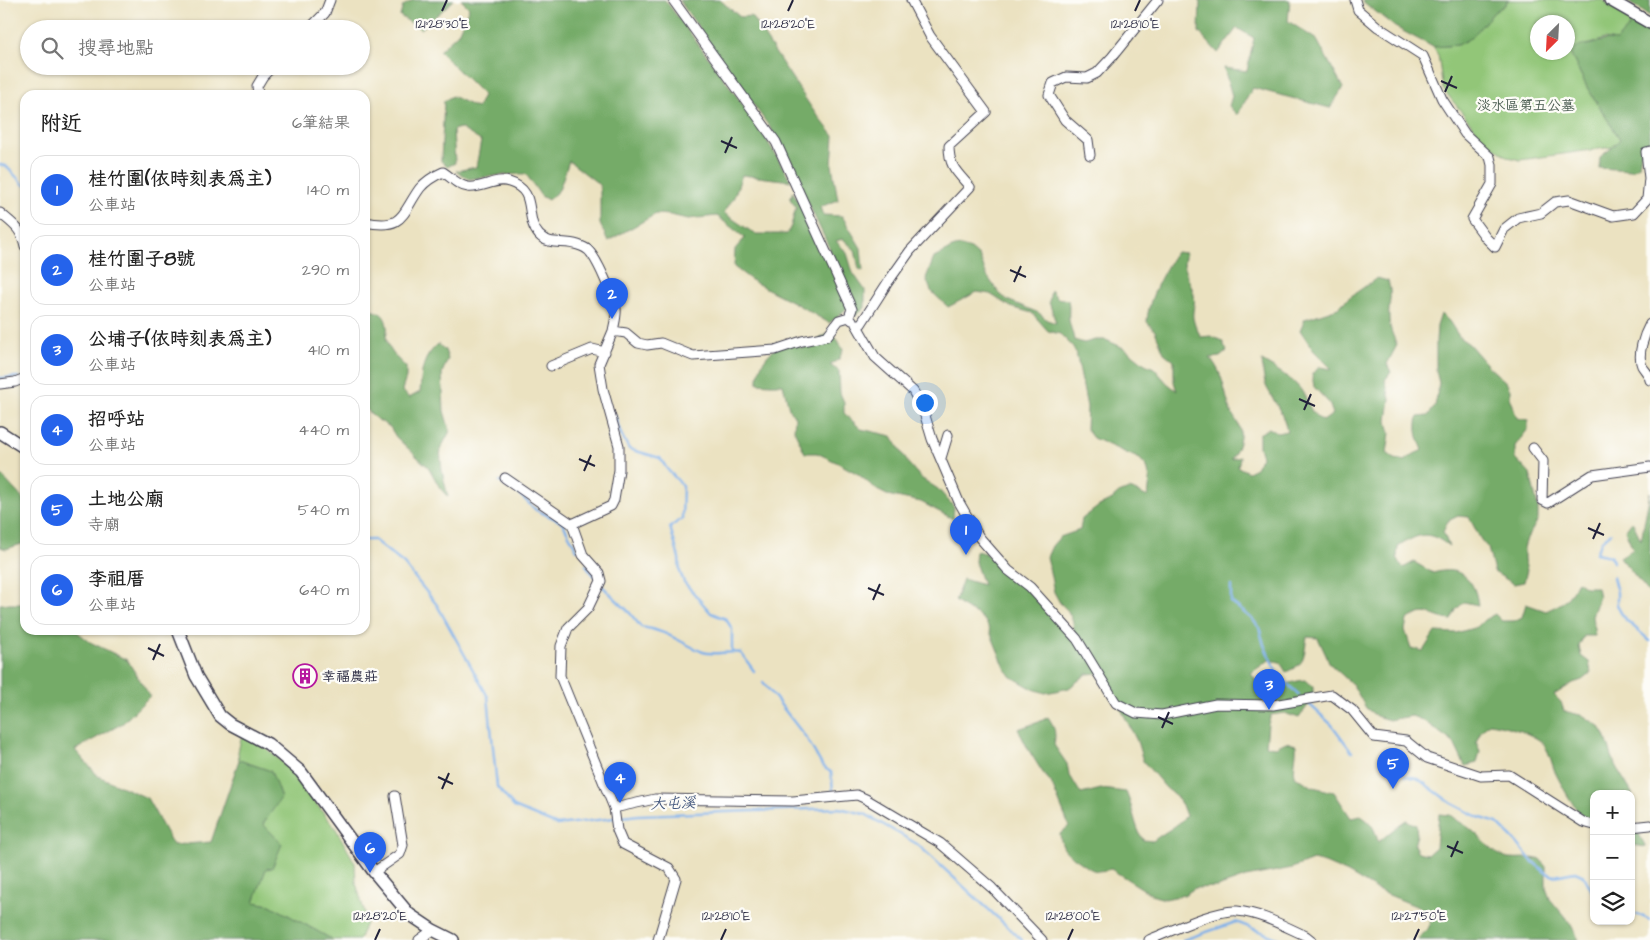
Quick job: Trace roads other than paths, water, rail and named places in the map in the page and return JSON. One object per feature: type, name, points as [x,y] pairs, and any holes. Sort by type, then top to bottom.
[{"type":"street","points":[[318,20],[325,13],[330,0]]},
{"type":"street","points":[[613,331],[626,333],[638,342],[647,345],[661,343],[693,356],[775,350],[802,340],[827,336],[839,320],[848,317],[852,309],[776,142],[673,0]]},
{"type":"street","points":[[856,324],[862,324],[910,251],[970,187],[956,171],[949,158],[949,146],[986,112],[930,36],[911,0]]},
{"type":"street","points":[[1090,155],[1088,140],[1065,120],[1049,95],[1053,83],[1066,77],[1087,78],[1097,73],[1158,0]]},
{"type":"street","points":[[1355,0],[1358,10],[1378,27],[1423,56],[1442,99],[1465,134],[1490,157],[1492,184],[1472,219],[1495,247],[1504,229],[1518,218],[1541,213],[1555,202],[1569,200],[1613,216],[1634,213],[1648,199],[1649,178],[1646,152],[1650,150]]},
{"type":"street","points":[[1610,0],[1650,24]]},
{"type":"street","points":[[257,90],[257,86],[264,75]]},
{"type":"street","points":[[370,222],[388,223],[403,217],[421,187],[430,178],[442,172],[460,185],[469,188],[503,180],[509,181],[522,188],[526,194],[530,204],[534,229],[541,237],[555,243],[565,241],[588,250],[606,281],[616,310],[613,331],[599,364],[603,389],[619,446],[619,470],[614,500],[611,506],[572,524]]},
{"type":"street","points":[[0,213],[17,226],[20,232]]},
{"type":"street","points":[[848,317],[856,324],[875,357],[913,391],[923,409],[932,439],[959,502],[979,537],[1008,570],[1030,587],[1077,639],[1116,703],[1136,713],[1162,715],[1216,704],[1273,705],[1332,695],[1352,710],[1374,737],[1406,742],[1427,758],[1481,776],[1509,775],[1583,822],[1590,824]]},
{"type":"street","points":[[1650,324],[1645,333],[1641,349],[1641,365],[1650,380]]},
{"type":"street","points":[[551,366],[592,349],[605,352]]},
{"type":"street","points":[[0,384],[20,380]]},
{"type":"street","points":[[0,432],[20,445]]},
{"type":"street","points":[[941,458],[948,435]]},
{"type":"street","points":[[1533,448],[1543,461],[1542,500],[1548,503],[1592,475],[1650,466]]},
{"type":"street","points":[[505,478],[572,524],[584,555],[599,573],[600,585],[588,608],[568,628],[561,646],[560,676],[615,810],[617,830],[623,844],[669,868],[676,879],[658,940]]},
{"type":"street","points":[[180,635],[196,676],[220,716],[230,724],[268,744],[301,772],[374,872],[409,914],[433,930],[453,940]]},
{"type":"street","points":[[615,810],[655,799],[793,801],[857,795],[940,843],[992,888],[1042,940]]},
{"type":"street","points":[[374,872],[400,854],[403,846],[395,796]]},
{"type":"street","points":[[1635,827],[1650,825]]},
{"type":"street","points":[[1149,940],[1207,917],[1235,911],[1258,915],[1311,940]]},
{"type":"street","points":[[419,940],[433,930]]},
{"type":"waterway","name":"大屯溪","points":[[0,165],[6,166],[20,181]]},
{"type":"waterway","points":[[0,378],[18,377]]},
{"type":"waterway","points":[[615,416],[621,434],[629,449],[660,458],[667,469],[683,486],[682,519],[670,527],[679,558],[680,572],[684,582],[711,613],[726,619],[732,629],[732,651]]},
{"type":"waterway","points":[[500,482],[518,493],[536,510],[562,522],[577,550]]},
{"type":"waterway","points":[[1611,533],[1602,540],[1596,553],[1611,556],[1613,562]]},
{"type":"waterway","name":"大屯溪","points":[[370,540],[374,540],[404,564],[437,605],[488,697],[497,787],[514,807],[557,825],[638,815],[839,808],[865,814],[917,844],[1022,940]]},
{"type":"waterway","points":[[586,565],[598,581]]},
{"type":"waterway","points":[[1613,577],[1617,592],[1617,605],[1620,611],[1625,619],[1650,641]]},
{"type":"waterway","points":[[601,585],[629,612],[641,627],[666,634],[703,652],[741,653],[754,671]]},
{"type":"waterway","points":[[1231,586],[1231,602],[1259,627],[1264,645],[1278,675],[1299,695]]},
{"type":"waterway","points":[[763,682],[807,739],[823,767],[831,772],[833,790]]},
{"type":"waterway","points":[[1310,705],[1332,725],[1352,752]]},
{"type":"waterway","points":[[1405,776],[1417,778],[1451,803],[1478,817],[1497,823],[1531,860],[1545,872],[1554,876],[1575,872],[1584,876],[1590,887]]},
{"type":"waterway","points":[[1637,914],[1650,920]]},
{"type":"waterway","name":"大屯溪","points":[[1183,940],[1236,922],[1282,940]]},
{"type":"place","name":"桂竹圍子8號","points":[[612,319]]},
{"type":"place","name":"桂竹圍(依時刻表為主)","points":[[966,555]]},
{"type":"place","name":"幸福農莊","points":[[305,676]]},
{"type":"place","name":"公埔子(依時刻表為主)","points":[[1269,710]]},
{"type":"place","name":"土地公廟","points":[[1393,789]]},
{"type":"place","name":"招呼站","points":[[620,803]]},
{"type":"place","name":"李祖厝","points":[[370,873]]},
{"type":"park label","name":"淡水區第五公墓","points":[[1526,105]]}]
